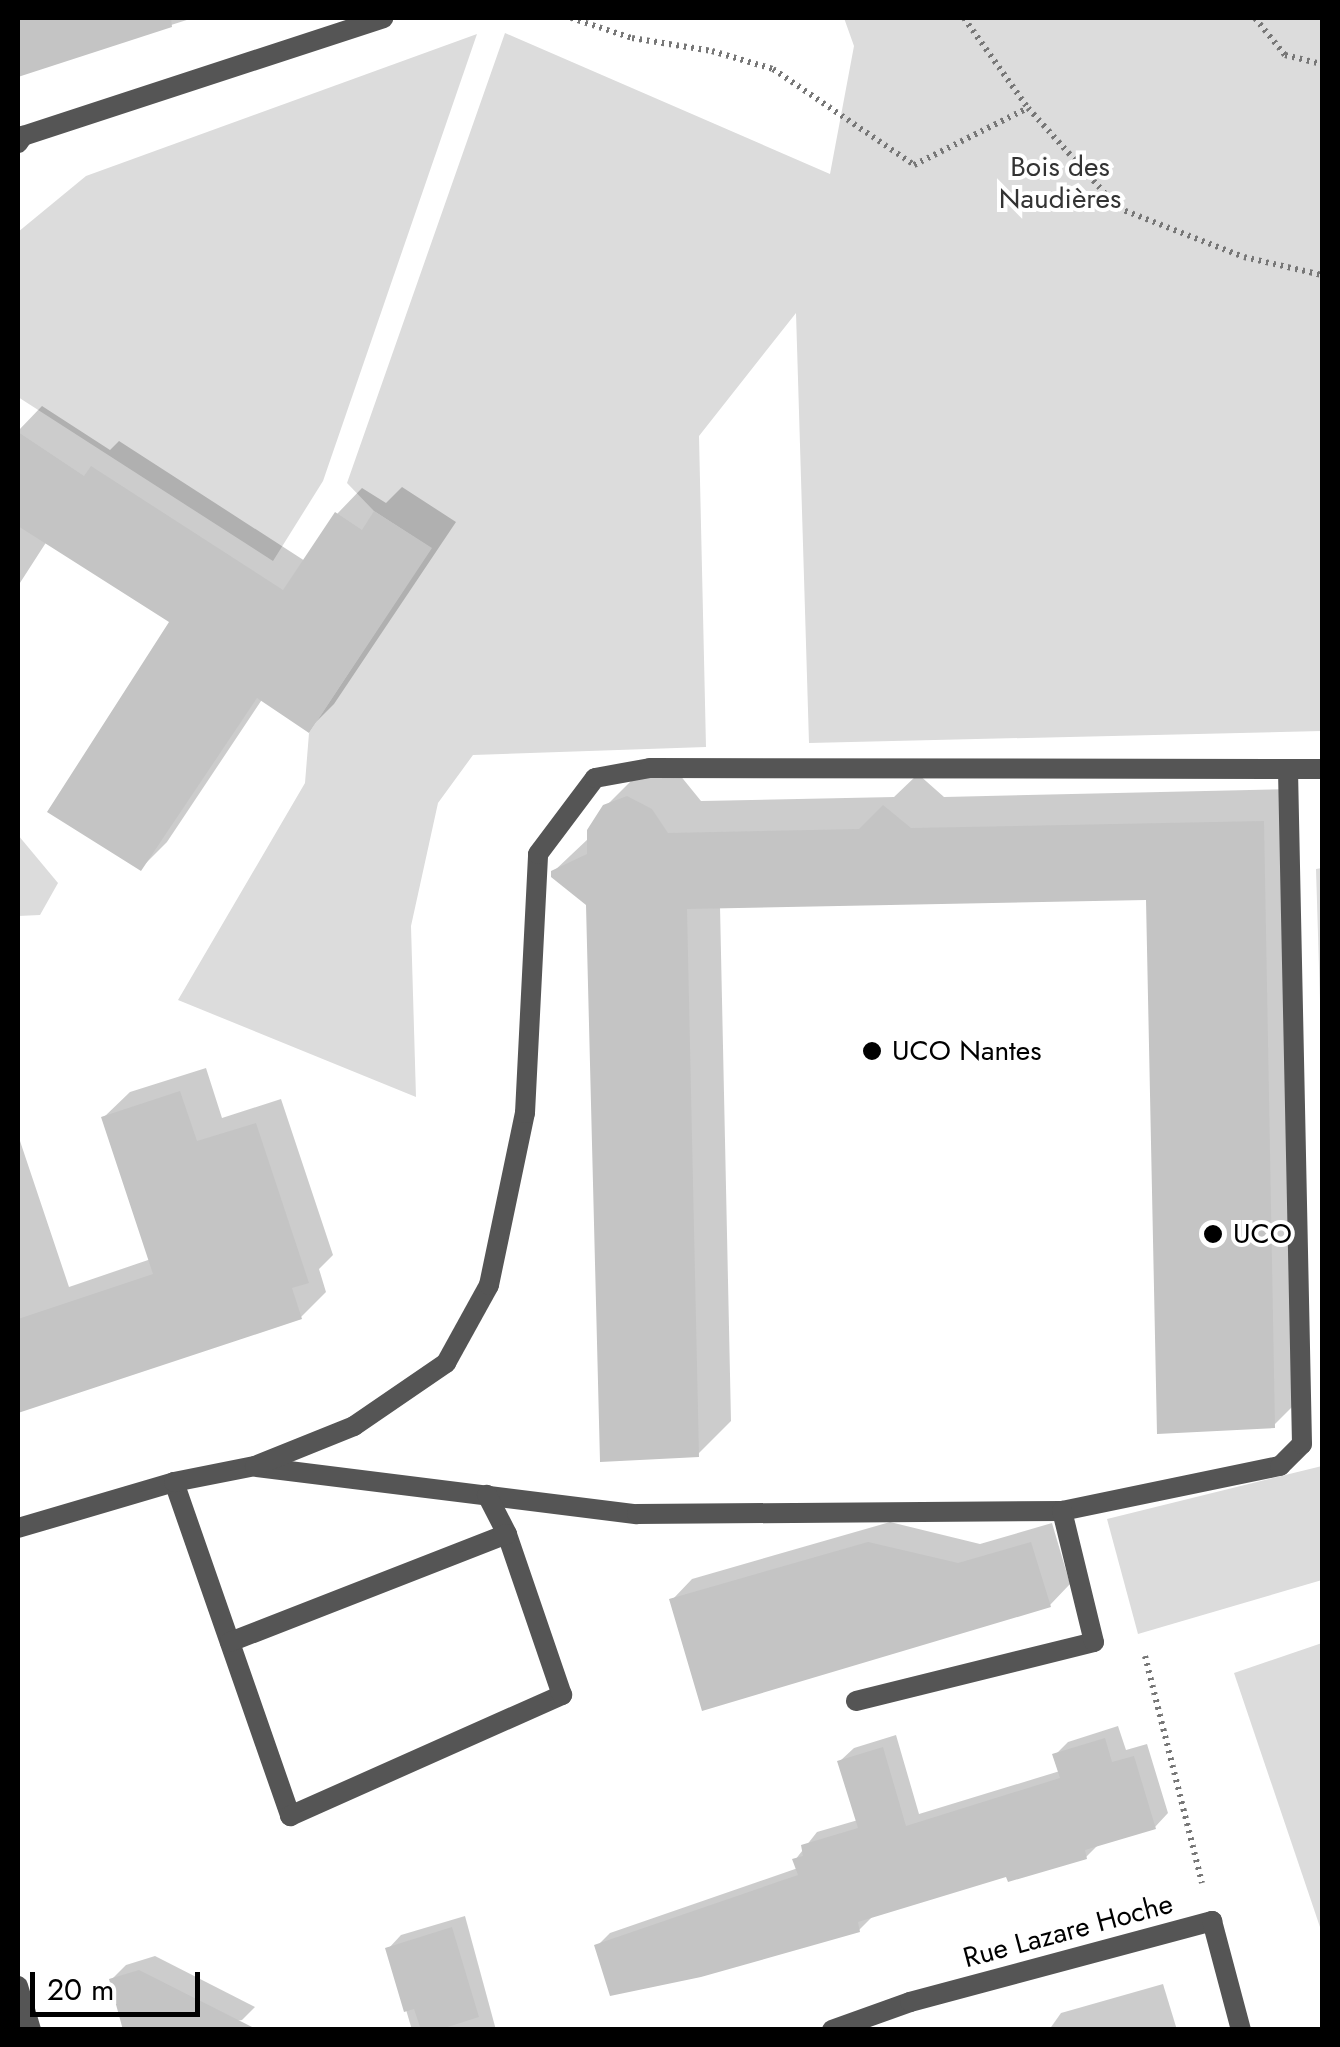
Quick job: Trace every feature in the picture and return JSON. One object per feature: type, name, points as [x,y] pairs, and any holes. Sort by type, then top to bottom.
[{"type":"street","points":[[18,143],[23,136],[383,18]]},
{"type":"street","points":[[18,1528],[174,1482],[255,1466],[354,1426],[446,1363],[489,1285],[525,1113],[538,854],[595,778],[650,768],[1322,769]]},
{"type":"street","points":[[255,1466],[637,1514],[1062,1511],[1280,1466],[1302,1444],[1288,769]]},
{"type":"street","points":[[174,1482],[290,1816],[562,1695],[507,1534],[487,1495]]},
{"type":"street","points":[[856,1701],[1094,1642],[1062,1511]]},
{"type":"street","points":[[230,1642],[507,1534]]},
{"type":"street","name":"Rue Lazare Hoche","points":[[832,2030],[910,2002],[1212,1921],[1241,2030]]},
{"type":"street","points":[[18,1986],[31,2030]]},
{"type":"path","points":[[571,18],[632,38],[712,52],[773,69],[914,165],[1028,108]]},
{"type":"path","points":[[964,18],[1028,108],[1118,208],[1244,257],[1322,276]]},
{"type":"path","points":[[1255,18],[1285,54],[1322,64]]},
{"type":"path","points":[[1145,1656],[1212,1921]]},
{"type":"green space","name":"Bois des Naudières","points":[[844,18],[1322,18],[1322,731],[809,743],[796,313],[699,436],[706,747],[473,755],[438,803],[411,926],[416,1097],[178,1000],[305,783],[309,733],[431,548],[374,511],[347,483],[505,33],[830,174],[854,46]]},
{"type":"green space","points":[[477,34],[323,481],[273,561],[18,397],[18,232],[86,176]]},
{"type":"green space","points":[[18,835],[58,883],[40,915],[18,916]]},
{"type":"green space","points":[[1322,868],[1322,1066],[1316,869]]},
{"type":"green space","points":[[1322,1466],[1322,1580],[1138,1634],[1107,1519]]},
{"type":"green space","points":[[1322,1643],[1322,1933],[1234,1673]]},
{"type":"building","points":[[18,18],[171,18],[172,27],[18,77]]},
{"type":"building","points":[[18,432],[84,476],[91,466],[283,590],[335,512],[362,530],[374,511],[432,548],[309,733],[257,698],[141,871],[47,812],[169,622],[18,526]]},
{"type":"building","name":"UCO","points":[[627,796],[652,809],[668,833],[859,829],[883,805],[911,828],[1264,821],[1275,1428],[1157,1434],[1146,900],[687,909],[699,1457],[600,1462],[586,905],[551,877],[551,871],[587,854],[587,830],[603,805]]},
{"type":"building","points":[[180,1091],[197,1141],[256,1123],[309,1283],[292,1288],[302,1319],[18,1413],[18,1319],[153,1274],[101,1117]]},
{"type":"building","points":[[868,1542],[958,1563],[1031,1542],[1051,1607],[702,1711],[669,1599]]},
{"type":"building","points":[[1105,1738],[1112,1762],[1134,1756],[1156,1829],[1085,1850],[1087,1859],[1008,1882],[1006,1877],[858,1922],[860,1932],[701,1977],[610,1996],[594,1945],[798,1875],[792,1859],[803,1856],[801,1845],[858,1828],[837,1761],[883,1747],[906,1826],[1060,1778],[1052,1754]]},
{"type":"building","points":[[452,1927],[479,2017],[438,2030],[421,2030],[414,2009],[404,2012],[385,1948]]},
{"type":"building","points":[[139,1970],[258,2030],[123,2030],[109,1979]]},
{"type":"place","name":"UCO Nantes","points":[[872,1051]]},
{"type":"place","name":"UCO","points":[[1213,1234]]}]
